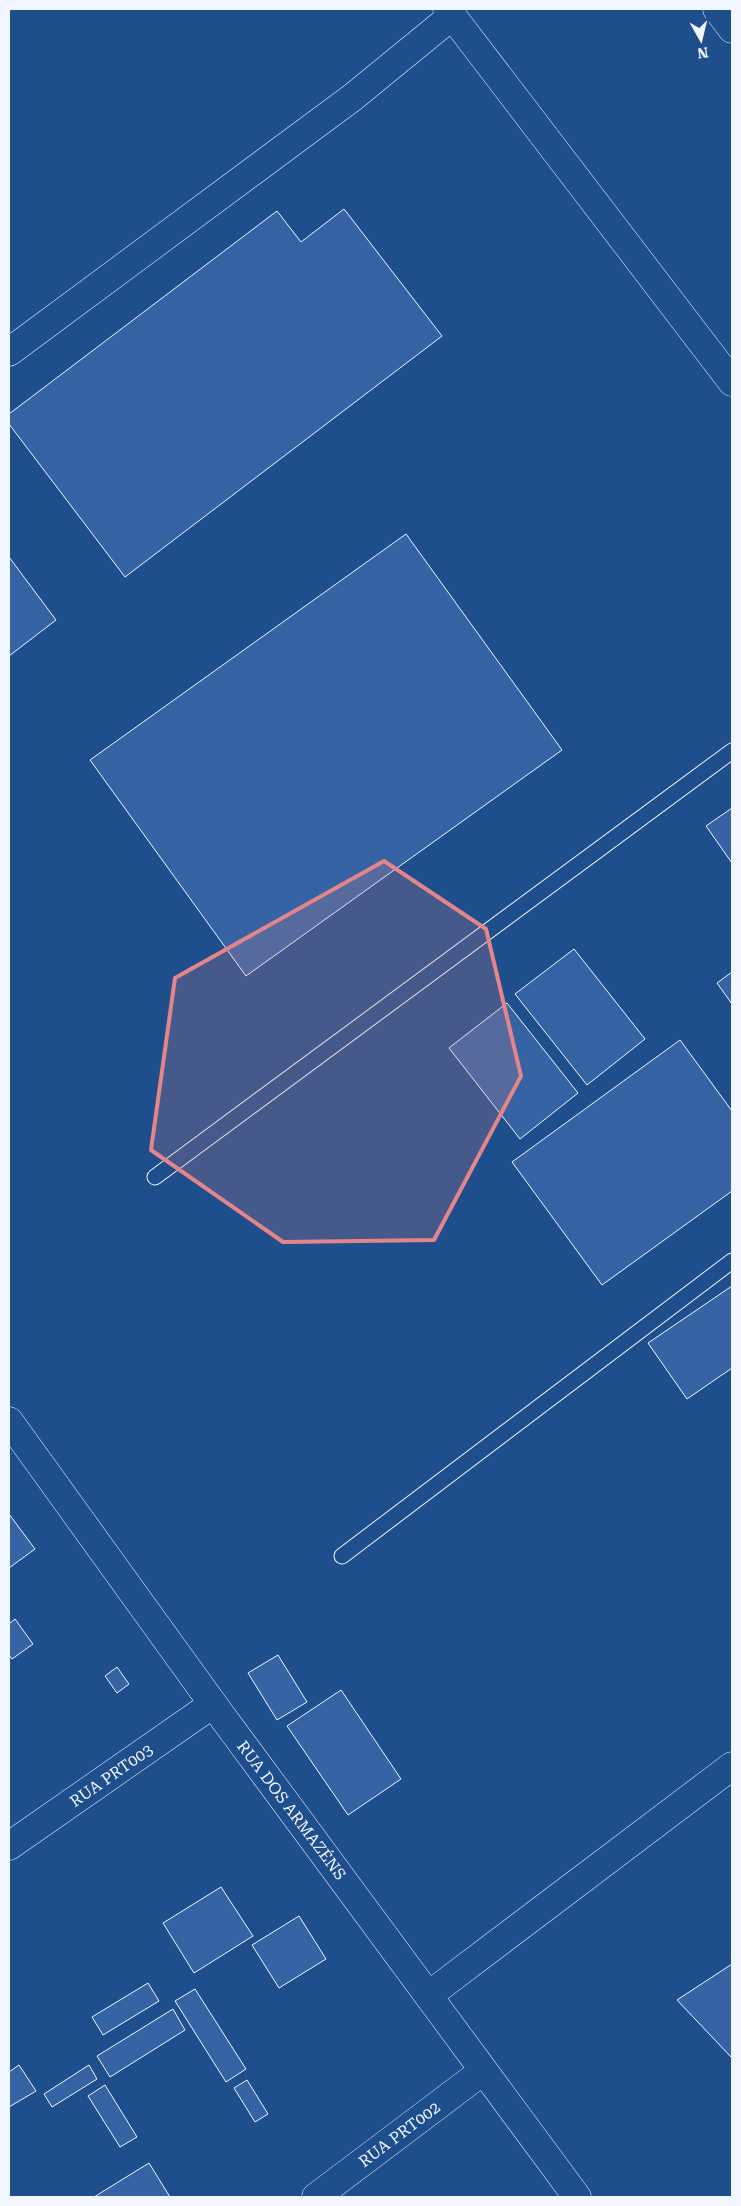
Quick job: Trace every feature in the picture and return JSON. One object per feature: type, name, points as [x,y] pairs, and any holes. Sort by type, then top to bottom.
[{"type":"main road","points":[[718,9],[732,29]]},
{"type":"main road","points":[[9,352],[353,97],[449,12],[732,382]]},
{"type":"main road","name":"RUA DOS ARMAZÉNS","points":[[9,1422],[213,1704],[429,1995],[482,2071],[577,2197]]},
{"type":"main road","name":"RUA PRT003","points":[[9,1846],[213,1704]]},
{"type":"main road","points":[[429,1995],[732,1766]]},
{"type":"main road","name":"RUA PRT002","points":[[316,2197],[482,2071]]},
{"type":"lane","points":[[156,1177],[732,750]]},
{"type":"lane","points":[[342,1556],[732,1261]]},
{"type":"highlighted area","points":[[384,861],[486,929],[521,1076],[434,1240],[283,1242],[151,1150],[175,978]]},
{"type":"building","points":[[344,209],[442,336],[125,577],[9,424],[9,414],[277,211],[301,242]]},
{"type":"building","points":[[406,534],[562,750],[246,976],[90,760]]},
{"type":"building","points":[[9,557],[56,620],[9,656]]},
{"type":"building","points":[[732,808],[732,863],[706,826]]},
{"type":"building","points":[[574,949],[645,1039],[587,1085],[515,994]]},
{"type":"building","points":[[732,972],[732,1004],[717,983]]},
{"type":"building","points":[[507,1003],[578,1093],[520,1139],[449,1048]]},
{"type":"building","points":[[680,1040],[732,1111],[732,1191],[602,1285],[512,1162]]},
{"type":"building","points":[[732,1286],[732,1368],[687,1399],[648,1343]]},
{"type":"building","points":[[9,1514],[35,1549],[9,1568]]},
{"type":"building","points":[[15,1619],[33,1644],[12,1659],[9,1655],[9,1624]]},
{"type":"building","points":[[278,1655],[307,1702],[277,1720],[248,1673]]},
{"type":"building","points":[[117,1667],[129,1684],[117,1693],[105,1676]]},
{"type":"building","points":[[341,1690],[401,1779],[348,1815],[287,1726]]},
{"type":"building","points":[[221,1887],[253,1936],[194,1973],[163,1923]]},
{"type":"building","points":[[299,1916],[326,1959],[279,1988],[252,1945]]},
{"type":"building","points":[[732,1964],[732,2058],[677,2000]]},
{"type":"building","points":[[148,1983],[159,2001],[103,2035],[92,2017]]},
{"type":"building","points":[[195,1989],[246,2069],[226,2082],[175,2001]]},
{"type":"building","points":[[173,2009],[185,2030],[110,2077],[97,2056]]},
{"type":"building","points":[[19,2065],[36,2091],[9,2107],[9,2072]]},
{"type":"building","points":[[89,2065],[97,2079],[52,2107],[44,2094]]},
{"type":"building","points":[[247,2080],[268,2114],[255,2122],[234,2088]]},
{"type":"building","points":[[105,2085],[137,2137],[120,2147],[88,2096]]},
{"type":"building","points":[[149,2163],[170,2197],[94,2197]]}]
